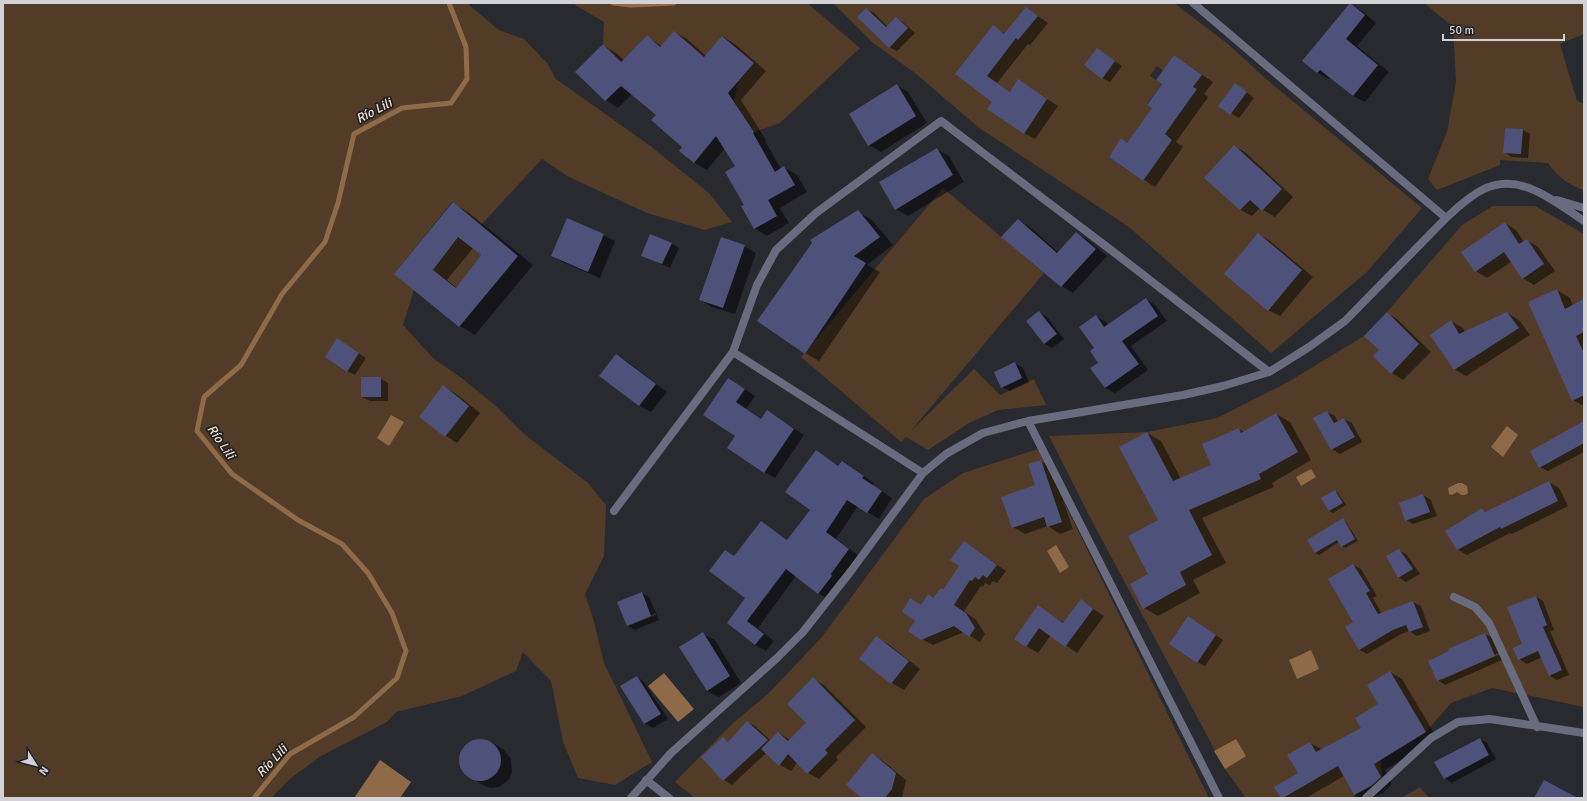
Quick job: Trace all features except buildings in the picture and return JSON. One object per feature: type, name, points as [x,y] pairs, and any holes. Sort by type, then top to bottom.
[{"type":"street","points":[[1192,3],[1446,218]]},
{"type":"street","points":[[614,511],[733,352],[756,285],[776,250],[816,213],[941,121],[1269,372]]},
{"type":"street","points":[[631,798],[671,753],[777,658],[803,632],[851,571],[923,473],[946,454],[983,433],[1028,421],[1184,395],[1223,386],[1269,372],[1309,347],[1345,321],[1446,218],[1482,189],[1495,185],[1512,184],[1530,188],[1548,197],[1584,221]]},
{"type":"street","points":[[1548,197],[1584,208]]},
{"type":"street","points":[[733,352],[923,473]]},
{"type":"street","points":[[1028,421],[1219,798]]},
{"type":"street","points":[[1454,597],[1475,607],[1489,623],[1537,727]]},
{"type":"street","points":[[1366,798],[1431,738],[1458,722],[1490,719],[1584,734]]},
{"type":"street","points":[[646,780],[669,798]]},
{"type":"shaded area","points":[[3,3],[469,3],[469,5],[499,30],[524,39],[547,63],[556,79],[649,145],[709,193],[732,222],[705,230],[647,213],[569,177],[542,159],[481,225],[452,202],[395,273],[414,290],[403,325],[434,359],[463,379],[497,407],[524,434],[588,483],[606,505],[604,556],[585,594],[594,622],[604,663],[652,762],[615,785],[578,778],[563,742],[551,681],[523,652],[516,671],[462,696],[396,712],[387,722],[321,756],[291,778],[271,798],[3,798]]},
{"type":"shaded area","points":[[572,3],[807,3],[860,48],[780,123],[754,132],[734,101],[738,82],[754,63],[723,36],[678,88],[647,35],[621,62],[603,44],[604,22]]},
{"type":"shaded area","points":[[833,3],[1174,3],[1228,44],[1265,78],[1422,208],[1367,272],[1271,353],[1129,227],[978,127],[915,73],[872,42]],"holes":[[[1174,55],[1202,75],[1193,87],[1197,89],[1173,123],[1147,104],[1162,84],[1150,76],[1157,66],[1163,71]],[[1144,120],[1172,140],[1143,181],[1109,157],[1121,139],[1137,150]]]},
{"type":"shaded area","points":[[1424,3],[1584,3],[1584,34],[1560,44],[1577,101],[1584,104],[1584,190],[1563,180],[1548,163],[1500,160],[1500,165],[1437,190],[1428,179],[1447,132],[1456,82],[1453,27]]},
{"type":"shaded area","points":[[943,188],[1044,273],[910,432],[974,369],[1000,395],[1034,379],[1046,405],[998,410],[969,423],[928,450],[906,437],[901,442],[801,357]]},
{"type":"shaded area","points":[[1493,206],[1535,206],[1584,234],[1584,707],[1492,688],[1451,703],[1426,732],[1380,760],[1383,780],[1350,798],[1246,798],[1225,769],[1093,523],[1049,436],[1147,432],[1217,418],[1288,382],[1364,336],[1387,312],[1462,225]]},
{"type":"shaded area","points":[[458,237],[481,255],[456,288],[433,270]]},
{"type":"shaded area","points":[[391,415],[404,422],[389,446],[377,438]]},
{"type":"shaded area","points":[[1507,426],[1518,435],[1503,457],[1491,447]]},
{"type":"shaded area","points":[[1038,449],[1209,798],[695,798],[675,782],[732,724],[769,693],[821,638],[924,499],[963,473]]},
{"type":"shaded area","points":[[1311,469],[1316,477],[1301,486],[1296,477]]},
{"type":"shaded area","points":[[1458,483],[1462,483],[1467,486],[1468,493],[1463,495],[1457,492],[1452,495],[1449,494],[1448,488]]},
{"type":"shaded area","points":[[1056,545],[1069,567],[1060,573],[1047,551]]},
{"type":"shaded area","points":[[1311,650],[1319,669],[1297,679],[1289,660]]},
{"type":"shaded area","points":[[664,673],[694,709],[678,722],[648,686]]},
{"type":"shaded area","points":[[1236,739],[1246,756],[1225,769],[1214,751]]},
{"type":"shaded area","points":[[380,760],[411,782],[400,798],[354,798]]},
{"type":"shaded area","points":[[1420,787],[1429,798],[1401,798]]},
{"type":"waterway","name":"Río Lili","points":[[254,798],[290,754],[354,717],[397,678],[406,651],[392,613],[368,573],[342,544],[298,520],[232,474],[197,431],[204,397],[241,365],[282,294],[325,242],[338,203],[354,134],[402,108],[451,103],[467,79],[466,47],[449,3]]},
{"type":"waterway","name":"Río Lili","points":[[613,3],[631,5],[674,3]]}]
